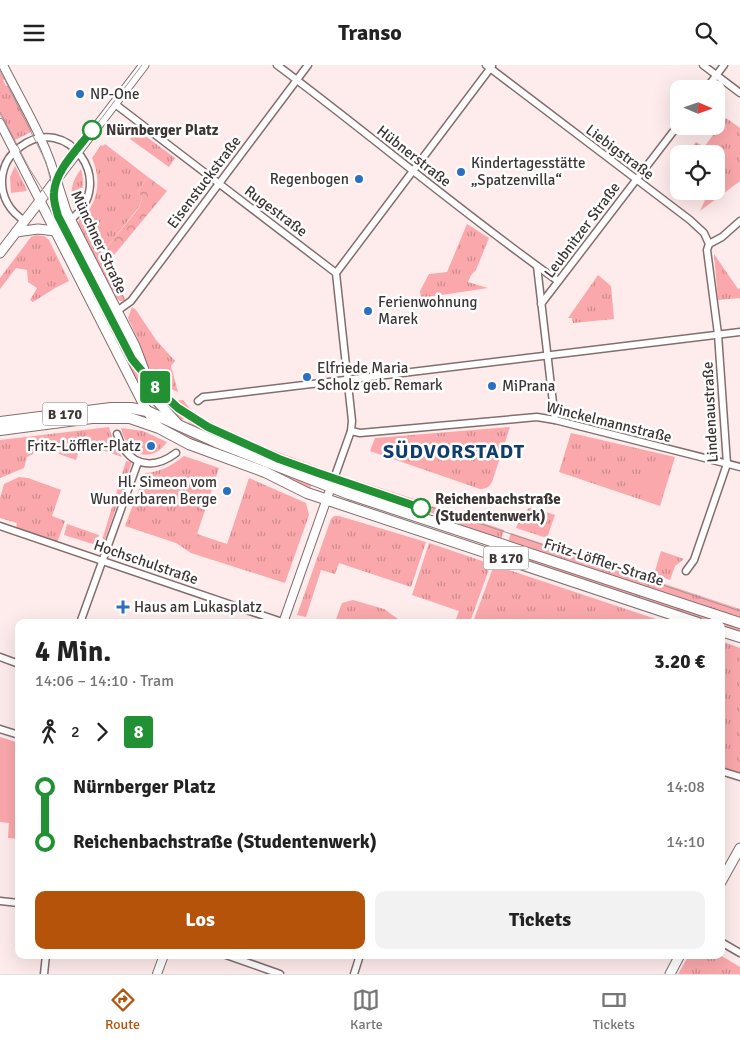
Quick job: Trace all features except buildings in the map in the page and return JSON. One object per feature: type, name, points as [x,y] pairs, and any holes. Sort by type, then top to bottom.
[{"type":"main road","points":[[0,253],[144,65]]},
{"type":"main road","name":"Münchner Straße","points":[[56,180],[70,220],[134,346],[155,399],[179,425]]},
{"type":"main road","points":[[40,201],[147,411],[159,428]]},
{"type":"main road","points":[[16,232],[38,229],[56,231]]},
{"type":"main road","name":"B 170","points":[[0,422],[111,408],[131,408],[147,411],[179,425]]},
{"type":"main road","name":"B 170","points":[[0,429],[116,417],[142,421],[159,428]]},
{"type":"main road","name":"Fritz-Löffler-Straße","points":[[179,425],[216,442],[331,487],[740,623]]},
{"type":"main road","name":"Fritz-Löffler-Straße","points":[[159,428],[189,444],[265,472],[298,489],[326,500],[410,526],[688,619]]},
{"type":"main road","points":[[725,632],[740,637]]},
{"type":"main road","points":[[725,875],[740,848]]},
{"type":"main road","points":[[670,974],[678,959]]},
{"type":"street","name":"Münchner Straße","points":[[3,65],[52,164],[56,180]]},
{"type":"street","name":"Hübnerstraße","points":[[277,65],[412,172],[558,281]]},
{"type":"street","name":"Eisenstuckstraße","points":[[117,311],[131,301],[308,65]]},
{"type":"street","points":[[703,65],[740,93]]},
{"type":"street","points":[[712,80],[724,65]]},
{"type":"street","points":[[284,619],[351,431],[352,421],[336,273],[490,66]]},
{"type":"street","name":"Liebigstraße","points":[[490,66],[690,220],[704,233],[709,244]]},
{"type":"street","name":"Rugestraße","points":[[114,104],[336,273]]},
{"type":"street","points":[[0,123],[40,201]]},
{"type":"street","name":"Leubnitzer Straße","points":[[541,304],[670,135]]},
{"type":"street","points":[[25,221],[9,207],[4,197],[1,187],[4,169],[8,159],[15,151],[27,142],[40,138],[60,140],[70,145],[78,151],[89,170],[90,187],[84,206],[70,220]]},
{"type":"street","points":[[718,334],[707,250],[709,244],[722,237],[740,221]]},
{"type":"street","points":[[537,266],[556,420]]},
{"type":"street","points":[[198,401],[203,397],[740,332]]},
{"type":"street","name":"Lindenaustraße","points":[[686,571],[694,559],[727,463],[718,334]]},
{"type":"street","name":"Winckelmannstraße","points":[[351,431],[360,433],[536,417],[556,420],[740,467]]},
{"type":"street","points":[[117,434],[124,450],[138,462],[152,464],[166,461],[176,453]]},
{"type":"street","points":[[81,619],[138,462]]},
{"type":"street","name":"Hochschulstraße","points":[[0,526],[274,619]]},
{"type":"street","points":[[0,657],[15,663]]},
{"type":"street","points":[[0,729],[15,734]]},
{"type":"street","points":[[725,772],[740,777]]},
{"type":"street","points":[[0,901],[15,903]]},
{"type":"street","points":[[725,944],[740,953]]},
{"type":"street","points":[[44,974],[46,959]]},
{"type":"street","points":[[157,974],[163,959]]},
{"type":"street","points":[[237,959],[280,974]]},
{"type":"street","points":[[354,974],[359,959]]},
{"type":"green space","points":[[0,66],[6,79],[3,80],[6,86],[9,85],[33,131],[13,141],[0,115]]},
{"type":"green space","points":[[726,118],[740,128],[740,181],[725,192],[725,145],[706,145],[713,135],[725,135]]},
{"type":"green space","points":[[136,129],[175,158],[169,167],[130,139]]},
{"type":"green space","points":[[105,144],[148,177],[138,191],[142,198],[139,207],[103,252],[85,215],[90,209],[97,188],[97,173],[92,158],[101,145]]},
{"type":"green space","points":[[15,166],[26,191],[11,193],[10,177]]},
{"type":"green space","points":[[81,169],[82,188],[74,207],[72,187]]},
{"type":"green space","points":[[148,177],[167,191],[109,261],[103,252],[139,208],[142,198],[138,191]]},
{"type":"green space","points":[[705,200],[715,200],[700,211]]},
{"type":"green space","points":[[55,214],[64,232],[71,229],[130,344],[150,395],[143,395],[52,215]]},
{"type":"green space","points":[[81,215],[126,301],[120,301],[116,298],[78,223]]},
{"type":"green space","points":[[467,224],[489,238],[476,270],[468,282],[488,288],[421,298],[420,291],[429,274],[447,272]]},
{"type":"green space","points":[[36,235],[44,236],[49,240],[69,281],[33,302],[30,300],[37,288],[28,282],[27,270],[16,268],[0,289],[0,278],[31,237]]},
{"type":"green space","points":[[714,254],[738,289],[740,288],[740,298],[718,300]]},
{"type":"green space","points":[[598,275],[611,286],[614,319],[573,323],[572,318],[568,318]]},
{"type":"green space","points":[[132,307],[156,340],[175,361],[171,366],[178,392],[166,387],[146,364],[141,346],[128,318]]},
{"type":"green space","points":[[183,400],[191,410],[209,422],[267,448],[318,467],[315,477],[193,426],[185,418],[182,420],[160,402]]},
{"type":"green space","points":[[159,420],[184,434],[312,484],[310,489],[186,438]]},
{"type":"green space","points":[[109,427],[114,444],[122,457],[82,443],[76,460],[59,454],[60,450],[38,442],[33,454],[27,457],[24,468],[0,478],[0,440]]},
{"type":"green space","points":[[510,427],[492,482],[484,489],[370,451],[375,438]]},
{"type":"green space","points":[[121,428],[143,431],[167,442],[160,449],[146,455],[133,450],[124,437]]},
{"type":"green space","points":[[571,433],[675,457],[660,506],[559,472]]},
{"type":"green space","points":[[184,456],[219,468],[197,534],[227,544],[249,478],[306,503],[309,515],[285,583],[191,553],[176,543],[125,526],[145,473],[166,468]]},
{"type":"green space","points":[[126,461],[132,462],[102,548],[100,547]]},
{"type":"green space","points":[[653,462],[670,467],[662,493],[644,488]]},
{"type":"green space","points":[[19,477],[28,478],[61,490],[52,516],[65,521],[57,543],[16,529],[17,523],[0,518],[0,498],[4,484]]},
{"type":"green space","points":[[356,480],[429,504],[426,511],[354,487]]},
{"type":"green space","points":[[432,506],[504,530],[501,540],[433,517],[434,514],[430,512]]},
{"type":"green space","points":[[529,508],[555,515],[547,538],[516,528],[521,516]]},
{"type":"green space","points":[[334,516],[426,542],[411,587],[339,563],[335,574],[321,570],[306,617],[297,615],[331,519]]},
{"type":"green space","points":[[67,524],[99,535],[96,545],[64,535]]},
{"type":"green space","points":[[511,533],[740,609],[740,620],[508,542]]},
{"type":"green space","points":[[429,543],[491,564],[471,619],[456,619],[459,611],[412,595]]},
{"type":"green space","points":[[505,549],[716,619],[702,619],[504,553]]},
{"type":"green space","points":[[661,551],[684,559],[675,566],[670,580],[654,574]]},
{"type":"green space","points":[[494,565],[656,619],[474,619]]},
{"type":"green space","points":[[353,600],[384,609],[398,619],[336,619],[342,603]]},
{"type":"green space","points":[[725,622],[740,627],[740,632],[725,627]]},
{"type":"green space","points":[[725,642],[740,648],[740,773],[725,768]]},
{"type":"green space","points":[[0,737],[15,742],[15,839],[8,838],[9,823],[0,822]]},
{"type":"green space","points":[[725,958],[740,967],[740,974],[678,974],[687,959]]},
{"type":"tram line","points":[[54,191],[65,166],[142,65]]},
{"type":"tram line","points":[[0,70],[46,162],[55,198],[64,220],[130,349],[142,367],[171,398],[194,415],[230,434],[300,463],[740,611]]},
{"type":"tram line","points":[[0,112],[29,168],[53,206]]},
{"type":"tram line","name":"8","points":[[92,130],[59,176],[54,193],[55,207],[127,351],[137,367],[166,398],[188,416],[208,427],[279,459],[421,508]]},
{"type":"place","name":"NP-One","points":[[80,94]]},
{"type":"place","name":"Nürnberger Platz","points":[[92,130]]},
{"type":"place","name":"Kindertagesstätte „Spatzenvilla“","points":[[461,172]]},
{"type":"place","name":"Regenbogen","points":[[359,179]]},
{"type":"place","name":"Ferienwohnung Marek","points":[[368,311]]},
{"type":"place","name":"Elfriede Maria Scholz geb. Remark","points":[[307,377]]},
{"type":"place","name":"MiPrana","points":[[492,386]]},
{"type":"place","name":"Fritz-Löffler-Platz","points":[[151,446]]},
{"type":"place","name":"Hl. Simeon vom Wunderbaren Berge","points":[[227,491]]},
{"type":"place","name":"Reichenbachstraße (Studentenwerk)","points":[[421,508]]},
{"type":"place","name":"Haus am Lukasplatz","points":[[123,607]]},
{"type":"district","name":"SÜDVORSTADT","points":[[454,451]]}]
